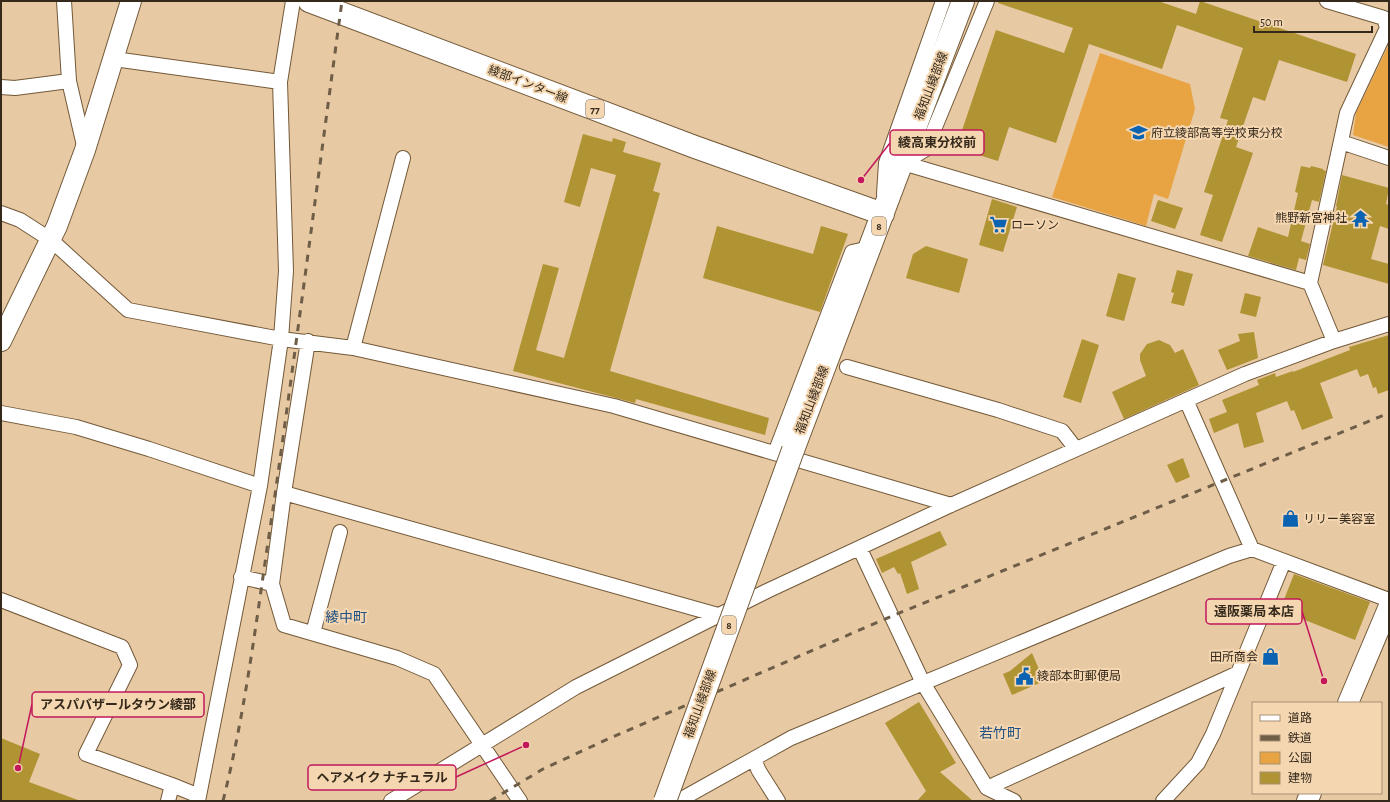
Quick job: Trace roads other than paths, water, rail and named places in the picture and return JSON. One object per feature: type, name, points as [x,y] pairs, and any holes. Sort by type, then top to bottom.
[{"type":"main road","name":"綾部インター線","points":[[309,1],[695,147],[883,214]]},
{"type":"main road","name":"福知山綾部線","points":[[665,801],[784,452],[870,248],[963,1]]},
{"type":"street","points":[[64,1],[69,82],[85,150]]},
{"type":"street","points":[[1,341],[51,240],[85,150],[131,1]]},
{"type":"street","points":[[1,600],[122,647],[130,665],[86,754],[172,786],[199,799],[241,577],[260,486],[281,339],[286,271],[280,82],[293,1]]},
{"type":"street","points":[[883,214],[886,163],[943,1]]},
{"type":"street","points":[[902,163],[926,149],[987,1]]},
{"type":"street","points":[[1327,1],[1384,18],[1387,28],[1347,113],[1310,283],[1334,341]]},
{"type":"street","points":[[114,59],[280,82]]},
{"type":"street","points":[[1,87],[15,88],[69,82]]},
{"type":"street","points":[[1341,142],[1389,158]]},
{"type":"street","points":[[352,348],[403,158]]},
{"type":"street","points":[[902,163],[1310,283]]},
{"type":"street","points":[[1,213],[20,220],[51,240],[128,310],[281,339],[308,341],[352,348],[614,406],[784,452],[951,505]]},
{"type":"street","points":[[391,801],[576,687],[718,616],[951,505],[1245,374],[1334,341],[1389,324]]},
{"type":"street","points":[[308,341],[284,493],[272,584],[284,625],[397,658],[434,674],[520,801]]},
{"type":"street","points":[[847,368],[998,410],[1062,431],[1076,449]]},
{"type":"street","points":[[1186,400],[1252,549]]},
{"type":"street","points":[[1,413],[76,427],[149,449],[260,486]]},
{"type":"street","points":[[284,493],[718,616]]},
{"type":"street","points":[[313,633],[340,532]]},
{"type":"street","points":[[860,549],[923,683],[987,788],[1014,801]]},
{"type":"street","points":[[684,799],[791,738],[1229,556],[1252,549],[1389,600]]},
{"type":"street","points":[[1163,801],[1198,763],[1213,734],[1284,561]]},
{"type":"street","points":[[241,577],[272,584]]},
{"type":"street","points":[[1348,702],[1389,606]]},
{"type":"street","points":[[987,788],[1238,673]]},
{"type":"street","points":[[754,760],[759,771],[778,801]]},
{"type":"street","points":[[168,801],[172,786]]},
{"type":"railway","points":[[223,801],[239,729],[257,619],[291,382],[342,1]]},
{"type":"railway","points":[[490,801],[543,769],[608,739],[892,616],[1389,413]]},
{"type":"place","name":"府立綾部高等学校東分校","points":[[1138,133]]},
{"type":"place","name":"綾高東分校前","points":[[861,180]]},
{"type":"place","name":"熊野新宮神社","points":[[1360,218]]},
{"type":"place","name":"ローソン","points":[[998,225]]},
{"type":"place","name":"リリー美容室","points":[[1290,519]]},
{"type":"place","name":"田所商会","points":[[1271,657]]},
{"type":"place","name":"綾部本町郵便局","points":[[1024,676]]},
{"type":"place","name":"遠阪薬局 本店","points":[[1324,681]]},
{"type":"place","name":"ヘアメイク ナチュラル","points":[[526,745]]},
{"type":"place","name":"アスパバザールタウン綾部","points":[[18,768]]},
{"type":"district","name":"綾中町","points":[[346,617]]},
{"type":"district","name":"若竹町","points":[[1000,733]]}]
